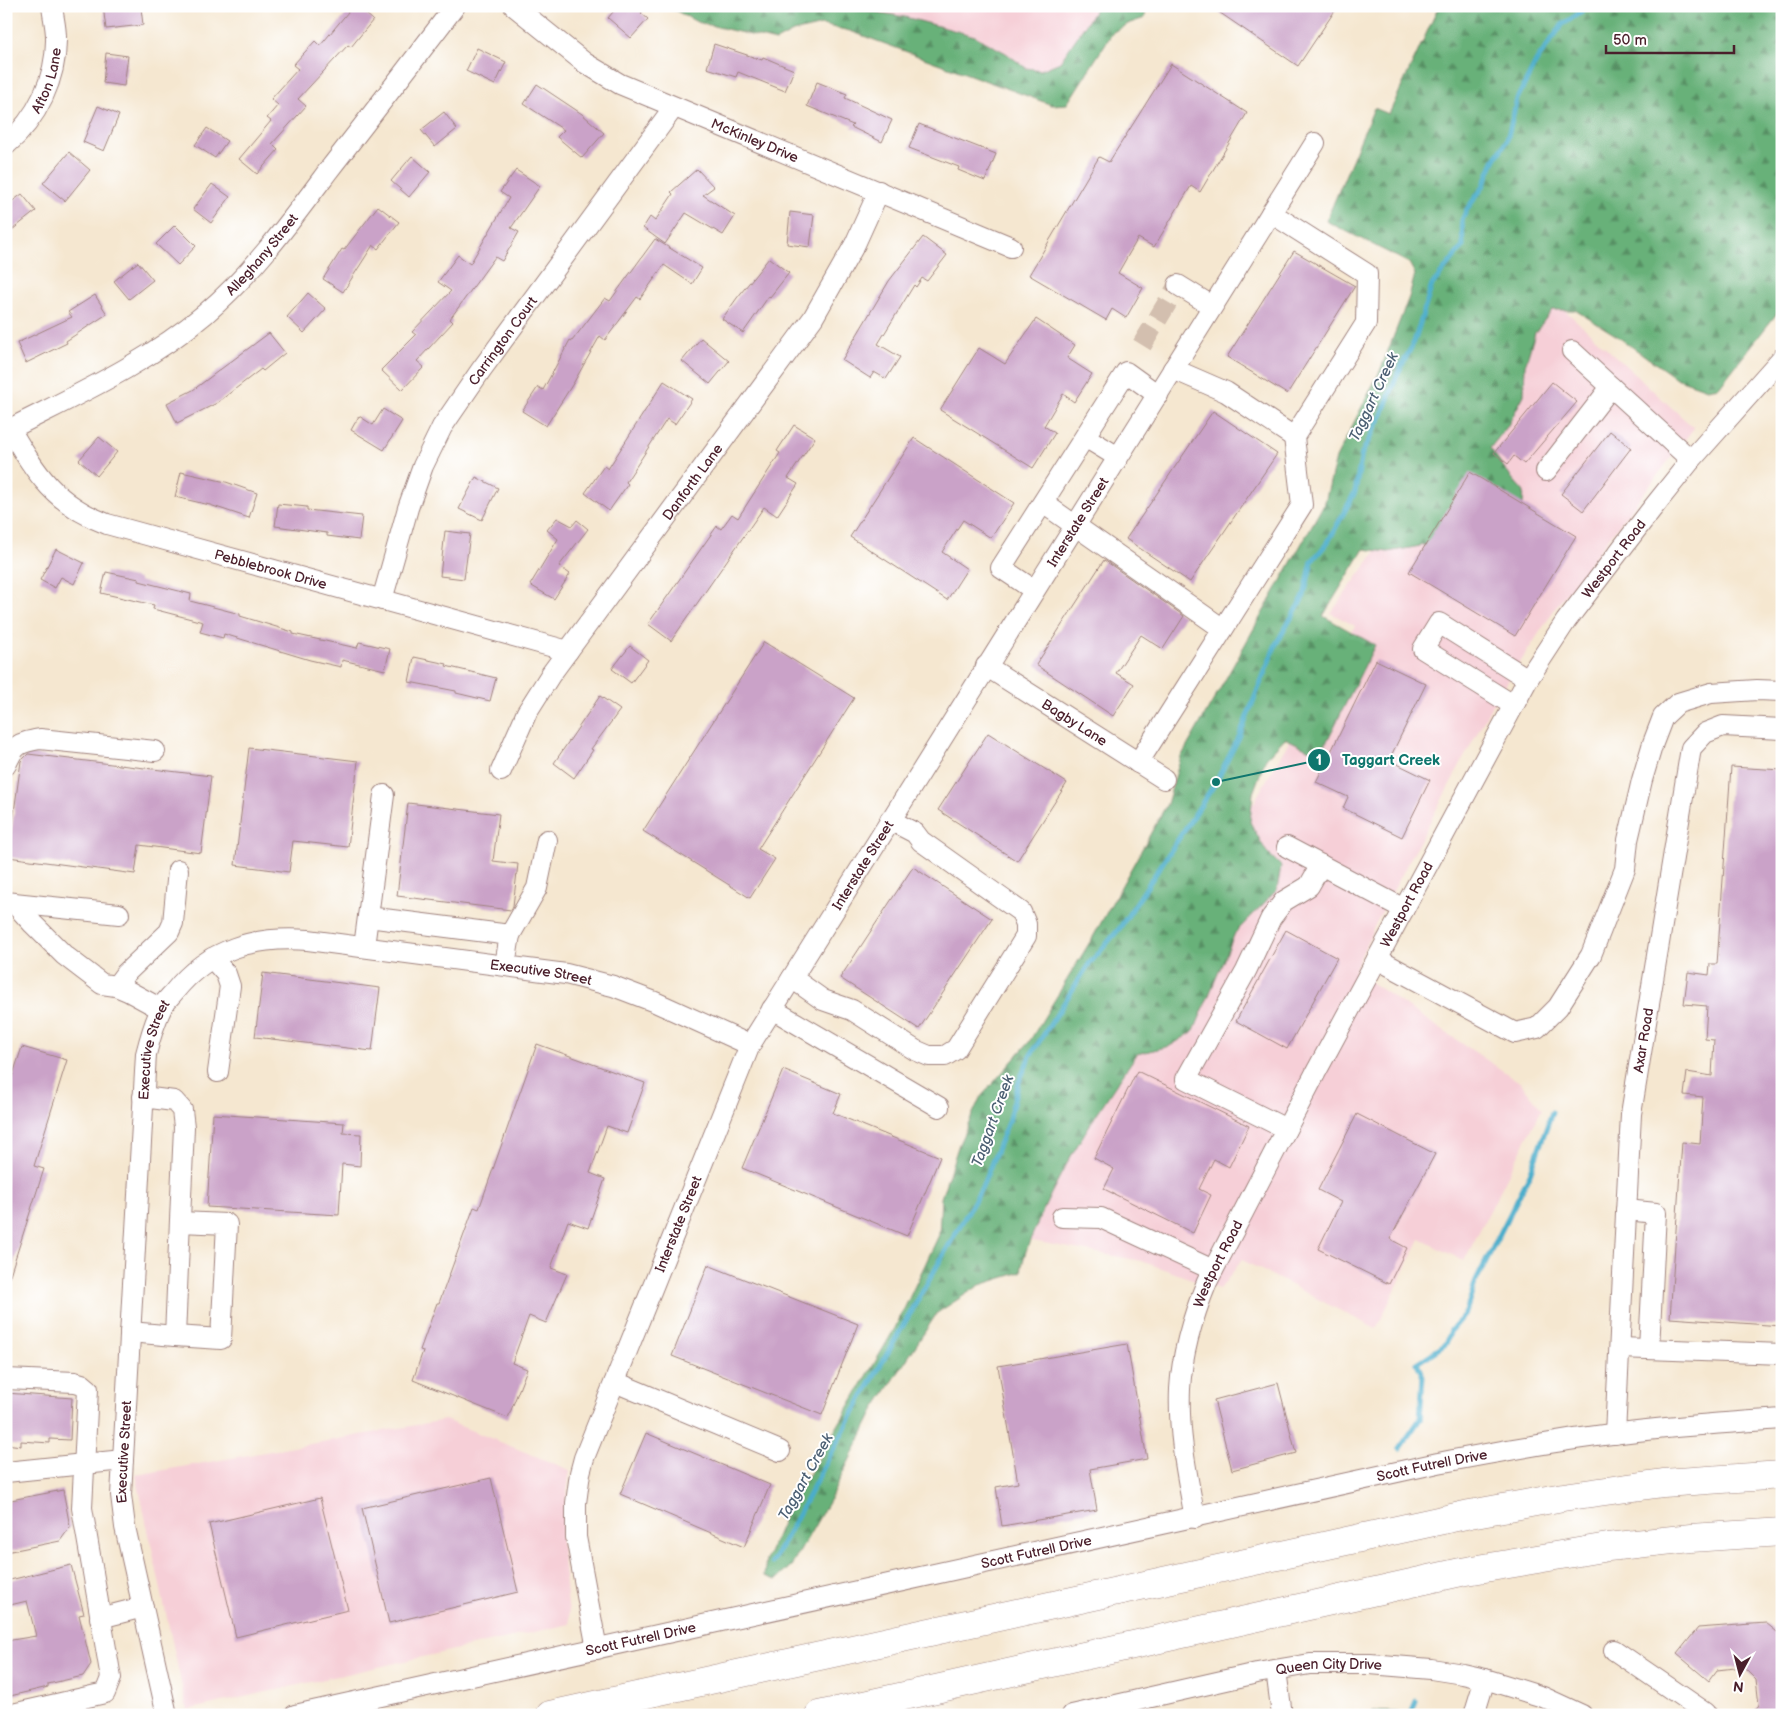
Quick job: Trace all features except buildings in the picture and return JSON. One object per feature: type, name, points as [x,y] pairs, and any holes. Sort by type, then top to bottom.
[{"type":"highway","points":[[550,1715],[1470,1514],[1563,1497],[1663,1483],[1782,1476]]},
{"type":"highway","points":[[819,1715],[1462,1572],[1608,1547],[1691,1538],[1782,1532]]},
{"type":"street","name":"Afton Lane","points":[[6,145],[30,120],[42,99],[51,76],[56,38],[52,6]]},
{"type":"street","name":"Alleghany Street","points":[[8,430],[138,362],[179,334],[241,280],[274,242],[455,6]]},
{"type":"street","name":"McKinley Drive","points":[[514,6],[585,63],[620,84],[1011,247]]},
{"type":"street","name":"Carrington Court","points":[[382,600],[408,508],[423,466],[442,427],[481,370],[674,107]]},
{"type":"street","name":"Interstate Street","points":[[597,1649],[576,1537],[576,1503],[580,1472],[750,1046],[1315,143]]},
{"type":"street","name":"Danforth Lane","points":[[501,771],[527,712],[551,674],[813,318],[855,244],[879,191]]},
{"type":"street","points":[[1138,763],[1302,504],[1294,437],[1366,323],[1367,274],[1271,213]]},
{"type":"street","points":[[1178,284],[1212,306]]},
{"type":"street","points":[[1572,351],[1692,460]]},
{"type":"street","name":"Westport Road","points":[[1195,1518],[1182,1452],[1180,1388],[1184,1357],[1193,1318],[1213,1270],[1377,959],[1528,679],[1595,581],[1692,460],[1782,358]]},
{"type":"street","points":[[1173,369],[1226,392],[1294,437]]},
{"type":"street","points":[[1034,590],[1001,568],[1126,372],[1158,395]]},
{"type":"street","points":[[1546,471],[1611,387]]},
{"type":"street","name":"Pebblebrook Drive","points":[[8,430],[34,469],[53,491],[69,505],[94,519],[568,651]]},
{"type":"street","points":[[1085,437],[1118,458]]},
{"type":"street","points":[[1043,503],[1076,524],[1223,629]]},
{"type":"street","points":[[1513,705],[1423,649],[1439,623],[1528,679]]},
{"type":"street","name":"Bagby Lane","points":[[986,666],[1164,779]]},
{"type":"street","points":[[1377,959],[1515,1033],[1537,1028],[1558,1007],[1591,955],[1625,869],[1628,840],[1642,780],[1653,743],[1664,717],[1678,703],[1711,693],[1757,690],[1782,691]]},
{"type":"street","name":"Axar Road","points":[[1616,1434],[1631,1114],[1691,748],[1705,733],[1723,726],[1782,730]]},
{"type":"street","points":[[6,765],[14,750],[22,742],[40,739],[155,750]]},
{"type":"street","points":[[364,947],[384,795]]},
{"type":"street","points":[[792,978],[823,1000],[852,1010],[922,1053],[929,1056],[945,1056],[956,1050],[1026,936],[1026,924],[1021,912],[922,841],[915,833],[890,820]]},
{"type":"street","points":[[505,965],[510,935],[537,888],[547,840]]},
{"type":"street","points":[[1287,847],[1404,909]]},
{"type":"street","points":[[1286,1130],[1186,1078],[1246,971],[1271,918],[1284,901],[1309,886],[1321,865]]},
{"type":"street","points":[[116,986],[125,974],[169,932],[173,923],[178,870]]},
{"type":"street","points":[[10,902],[64,955],[102,984],[116,986],[161,1009]]},
{"type":"street","points":[[10,902],[119,914]]},
{"type":"street","points":[[368,917],[510,935]]},
{"type":"street","name":"Executive Street","points":[[167,1715],[125,1527],[121,1496],[146,1054],[161,1009],[182,982],[212,958],[236,947],[261,940],[287,938],[566,974],[613,986],[686,1015],[750,1046]]},
{"type":"street","points":[[212,958],[226,974],[230,986],[218,1072]]},
{"type":"street","points":[[772,1009],[939,1107]]},
{"type":"street","points":[[144,1097],[174,1101],[182,1110],[184,1128],[176,1336]]},
{"type":"street","points":[[1626,1210],[1656,1213],[1649,1349]]},
{"type":"street","points":[[1062,1217],[1101,1218],[1213,1270]]},
{"type":"street","points":[[130,1332],[221,1339],[226,1224],[180,1222]]},
{"type":"street","points":[[1620,1348],[1782,1354]]},
{"type":"street","points":[[6,1379],[75,1382],[82,1384],[88,1389],[82,1508],[111,1678],[105,1693],[8,1715]]},
{"type":"street","points":[[615,1382],[780,1451]]},
{"type":"street","name":"Scott Futrell Drive","points":[[295,1715],[1438,1463],[1616,1434],[1696,1425],[1782,1419]]},
{"type":"street","points":[[6,1472],[123,1460]]},
{"type":"street","points":[[100,1618],[143,1608]]},
{"type":"street","points":[[1614,1650],[1706,1714]]},
{"type":"street","name":"Queen City Drive","points":[[1072,1715],[1310,1664],[1370,1664],[1431,1669],[1463,1674],[1543,1697],[1582,1715]]},
{"type":"street","points":[[1276,1670],[1282,1715]]},
{"type":"street","points":[[1474,1715],[1485,1679]]},
{"type":"shaded area","points":[[783,6],[1115,6],[1044,102]]},
{"type":"shaded area","points":[[1557,303],[1694,428],[1558,604],[1490,709],[1376,923],[1354,971],[1521,1083],[1542,1109],[1464,1261],[1420,1239],[1376,1329],[1242,1260],[1220,1289],[1141,1261],[1016,1238],[1230,844],[1355,626],[1331,613]]},
{"type":"shaded area","points":[[445,1420],[570,1470],[561,1538],[570,1624],[187,1710],[136,1475]]},
{"type":"green space","points":[[667,6],[841,6],[905,17],[975,36],[1006,53],[1026,68],[1041,70],[1060,62],[1098,6],[1146,6],[1145,18],[1113,32],[1067,104],[1052,105],[850,31],[822,25],[793,32],[776,41],[697,22]]},
{"type":"green space","points":[[1439,6],[1782,6],[1782,307],[1719,387],[1707,389],[1676,378],[1614,334],[1575,310],[1552,310],[1535,333],[1525,366],[1524,395],[1507,427],[1490,448],[1524,492],[1523,504],[1426,545],[1388,552],[1364,549],[1323,616],[1375,645],[1320,755],[1285,738],[1266,758],[1253,793],[1250,822],[1266,851],[1281,866],[1277,890],[1235,933],[1194,1031],[1170,1046],[1137,1054],[1110,1093],[1073,1152],[1051,1194],[1029,1243],[1021,1272],[980,1285],[937,1313],[876,1407],[830,1499],[792,1565],[776,1580],[764,1576],[766,1560],[785,1516],[895,1328],[939,1235],[941,1198],[959,1144],[980,1098],[1029,1042],[1093,937],[1167,804],[1181,757],[1325,502],[1336,458],[1380,371],[1409,297],[1415,274],[1409,263],[1326,221],[1374,108],[1389,114]]},
{"type":"green space","points":[[1373,1711],[1430,1714],[1432,1715],[1370,1715]]},
{"type":"waterway","name":"Taggart Creek","points":[[772,1563],[846,1426],[982,1187],[1008,1122],[1019,1082],[1030,1056],[1089,964],[1119,929],[1216,782],[1239,737],[1276,644],[1304,596],[1312,561],[1328,542],[1355,492],[1362,453],[1381,417],[1398,373],[1414,342],[1432,285],[1463,246],[1462,220],[1467,209],[1483,187],[1494,161],[1507,140],[1517,99],[1537,60],[1562,25],[1581,12],[1584,6]]},
{"type":"waterway","points":[[1400,1448],[1420,1419],[1423,1377],[1417,1363],[1446,1344],[1451,1330],[1466,1312],[1475,1283],[1530,1174],[1552,1112]]},
{"type":"waterway","points":[[1410,1715],[1416,1701]]},
{"type":"tunnel","points":[[1142,345],[1178,285]]},
{"type":"place","name":"Taggart Creek","points":[[1216,782]]}]
